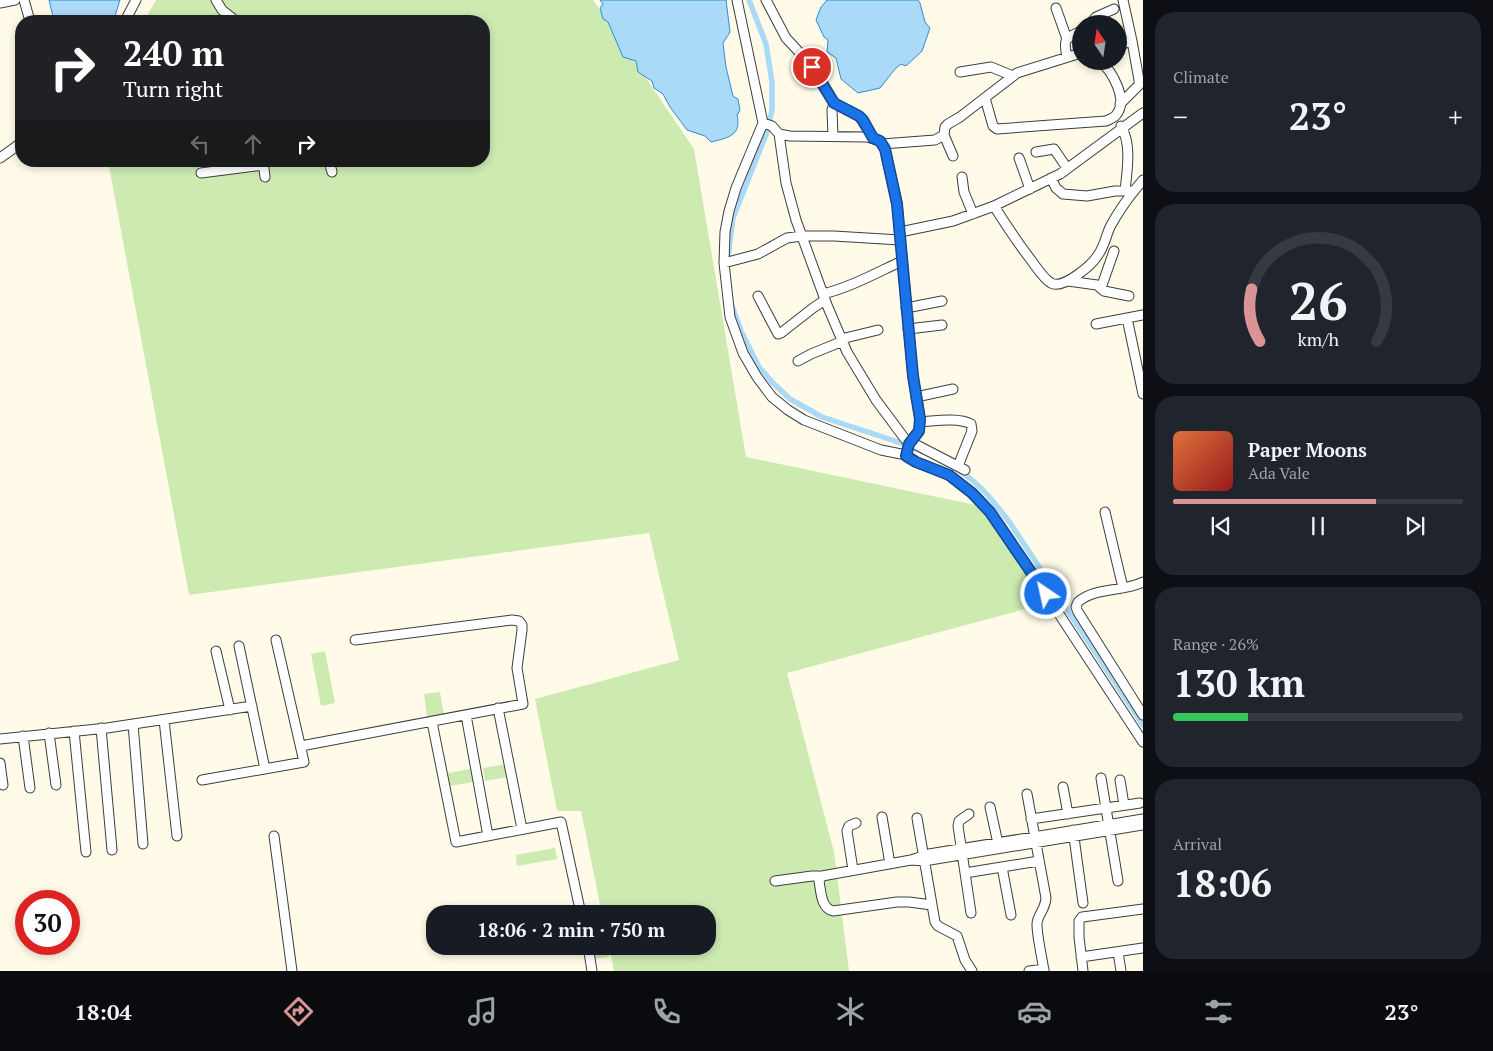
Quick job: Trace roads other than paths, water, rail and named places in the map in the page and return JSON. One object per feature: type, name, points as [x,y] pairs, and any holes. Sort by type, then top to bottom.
[{"type":"street","points":[[0,4],[15,0]]},
{"type":"street","points":[[24,0],[28,15]]},
{"type":"street","points":[[129,15],[136,0]]},
{"type":"street","points":[[216,0],[222,10],[228,15]]},
{"type":"street","points":[[737,0],[767,124],[778,134],[790,136],[873,138],[880,141],[885,149],[894,186],[908,329],[920,422],[919,431],[913,437],[908,447]]},
{"type":"street","points":[[766,0],[786,38],[812,67],[834,103],[859,116],[873,138]]},
{"type":"street","points":[[1120,104],[1141,86],[1123,0]]},
{"type":"street","points":[[1056,8],[1067,39]]},
{"type":"street","points":[[1100,15],[1114,9]]},
{"type":"street","points":[[1067,57],[1064,45],[1067,39],[1072,36]]},
{"type":"street","points":[[1128,43],[1132,42]]},
{"type":"street","points":[[953,156],[944,134],[945,127],[948,124],[1021,71],[1072,56]]},
{"type":"street","points":[[960,72],[991,67],[1013,76]]},
{"type":"street","points":[[984,98],[993,126],[997,129],[1106,121],[1115,117],[1120,109],[1119,91],[1116,81],[1109,70]]},
{"type":"street","points":[[833,136],[832,110],[834,103]]},
{"type":"street","points":[[727,262],[758,254],[788,238],[802,236],[900,236],[953,221],[994,206],[1052,178],[1143,113]]},
{"type":"street","points":[[994,206],[1012,235],[1044,276],[1054,284],[1067,281],[1086,269],[1098,256],[1129,191],[1128,157],[1122,128],[1115,117]]},
{"type":"street","points":[[767,124],[736,188],[725,232],[730,318],[743,353],[757,377],[772,396],[788,410],[804,420],[881,450],[908,447],[962,468],[972,431],[971,424],[952,420],[920,422]]},
{"type":"street","points":[[778,134],[786,183],[802,236],[824,297],[847,352],[876,400],[905,439],[916,462],[949,475],[972,493],[990,512],[1143,742]]},
{"type":"street","points":[[882,144],[935,140],[944,134]]},
{"type":"street","points":[[0,158],[15,147]]},
{"type":"street","points":[[1036,152],[1054,149],[1067,168]]},
{"type":"street","points":[[1019,158],[1030,188]]},
{"type":"street","points":[[201,173],[238,167]]},
{"type":"street","points":[[264,167],[265,177]]},
{"type":"street","points":[[331,167],[332,172]]},
{"type":"street","points":[[962,176],[964,192],[972,214]]},
{"type":"street","points":[[1052,178],[1056,188],[1064,194],[1087,196],[1114,191],[1129,191],[1143,180]]},
{"type":"street","points":[[1101,288],[1114,251]]},
{"type":"street","points":[[758,296],[778,334],[813,308],[824,297],[902,261]]},
{"type":"street","points":[[1067,281],[1097,285],[1104,291],[1129,296]]},
{"type":"street","points":[[906,308],[942,301]]},
{"type":"street","points":[[1096,324],[1143,315]]},
{"type":"street","points":[[1127,318],[1143,394]]},
{"type":"street","points":[[908,329],[942,325]]},
{"type":"street","points":[[798,361],[842,340],[878,330]]},
{"type":"street","points":[[916,397],[953,390]]},
{"type":"street","points":[[1105,512],[1123,588]]},
{"type":"street","points":[[1143,582],[1131,587],[1086,596],[1078,602],[1076,607],[1143,715]]},
{"type":"street","points":[[301,746],[523,704],[517,668],[522,630],[522,625],[519,621],[512,620],[355,640]]},
{"type":"street","points":[[202,780],[304,762],[276,640]]},
{"type":"street","points":[[239,646],[266,769]]},
{"type":"street","points":[[216,651],[230,710]]},
{"type":"street","points":[[0,739],[164,720],[252,706]]},
{"type":"street","points":[[498,708],[522,829]]},
{"type":"street","points":[[466,715],[488,836]]},
{"type":"street","points":[[164,720],[177,836]]},
{"type":"street","points":[[432,722],[456,842],[561,822],[579,905]]},
{"type":"street","points":[[132,724],[143,844]]},
{"type":"street","points":[[101,728],[112,850]]},
{"type":"street","points":[[74,731],[86,852]]},
{"type":"street","points":[[49,734],[56,785]]},
{"type":"street","points":[[23,736],[30,788]]},
{"type":"street","points":[[0,762],[3,785]]},
{"type":"street","points":[[1100,778],[1118,881]]},
{"type":"street","points":[[1120,780],[1124,805]]},
{"type":"street","points":[[1063,787],[1068,814]]},
{"type":"street","points":[[1027,794],[1046,898],[1045,908],[1037,924],[1044,970],[1029,971]]},
{"type":"street","points":[[1031,819],[1140,803]]},
{"type":"street","points":[[990,807],[998,846]]},
{"type":"street","points":[[969,814],[959,821],[958,826],[971,913]]},
{"type":"street","points":[[882,817],[890,864]]},
{"type":"street","points":[[917,818],[935,922],[938,926],[957,936],[964,960],[972,971]]},
{"type":"street","points":[[1109,828],[1143,819]]},
{"type":"street","points":[[853,870],[847,831],[849,826],[856,823]]},
{"type":"street","points":[[775,881],[812,876],[819,876],[820,878],[826,875],[853,870],[1035,839],[1143,825]]},
{"type":"street","points":[[1073,833],[1083,903]]},
{"type":"street","points":[[274,836],[292,971]]},
{"type":"street","points":[[965,873],[1039,861]]},
{"type":"street","points":[[1002,867],[1011,915]]},
{"type":"street","points":[[820,878],[824,906],[828,910],[834,911],[897,902],[932,905]]},
{"type":"street","points":[[1083,971],[1079,921],[1082,918],[1143,909]]},
{"type":"street","points":[[1081,957],[1143,948]]},
{"type":"street","points":[[1118,952],[1121,971]]},
{"type":"street","points":[[589,955],[592,971]]},
{"type":"water","points":[[49,0],[120,0],[115,15],[53,15]]},
{"type":"water","points":[[600,0],[726,0],[730,32],[723,43],[726,67],[733,96],[738,99],[740,110],[737,115],[737,128],[732,135],[711,142],[705,136],[687,130],[663,94],[654,88],[652,81],[638,72],[636,61],[623,57],[608,22],[603,19],[600,8],[603,4]]},
{"type":"water","points":[[827,0],[918,0],[925,22],[930,28],[922,51],[906,66],[901,64],[895,69],[880,88],[858,93],[841,79],[836,58],[827,52],[828,40],[824,37],[816,20],[821,7]]},
{"type":"waterway","points":[[728,257],[733,218],[767,132],[772,110],[772,82],[766,44],[749,0]]},
{"type":"waterway","points":[[732,306],[741,331],[759,367],[790,399],[822,417],[921,451]]},
{"type":"waterway","points":[[960,471],[981,488],[1010,523],[1143,725]]}]
